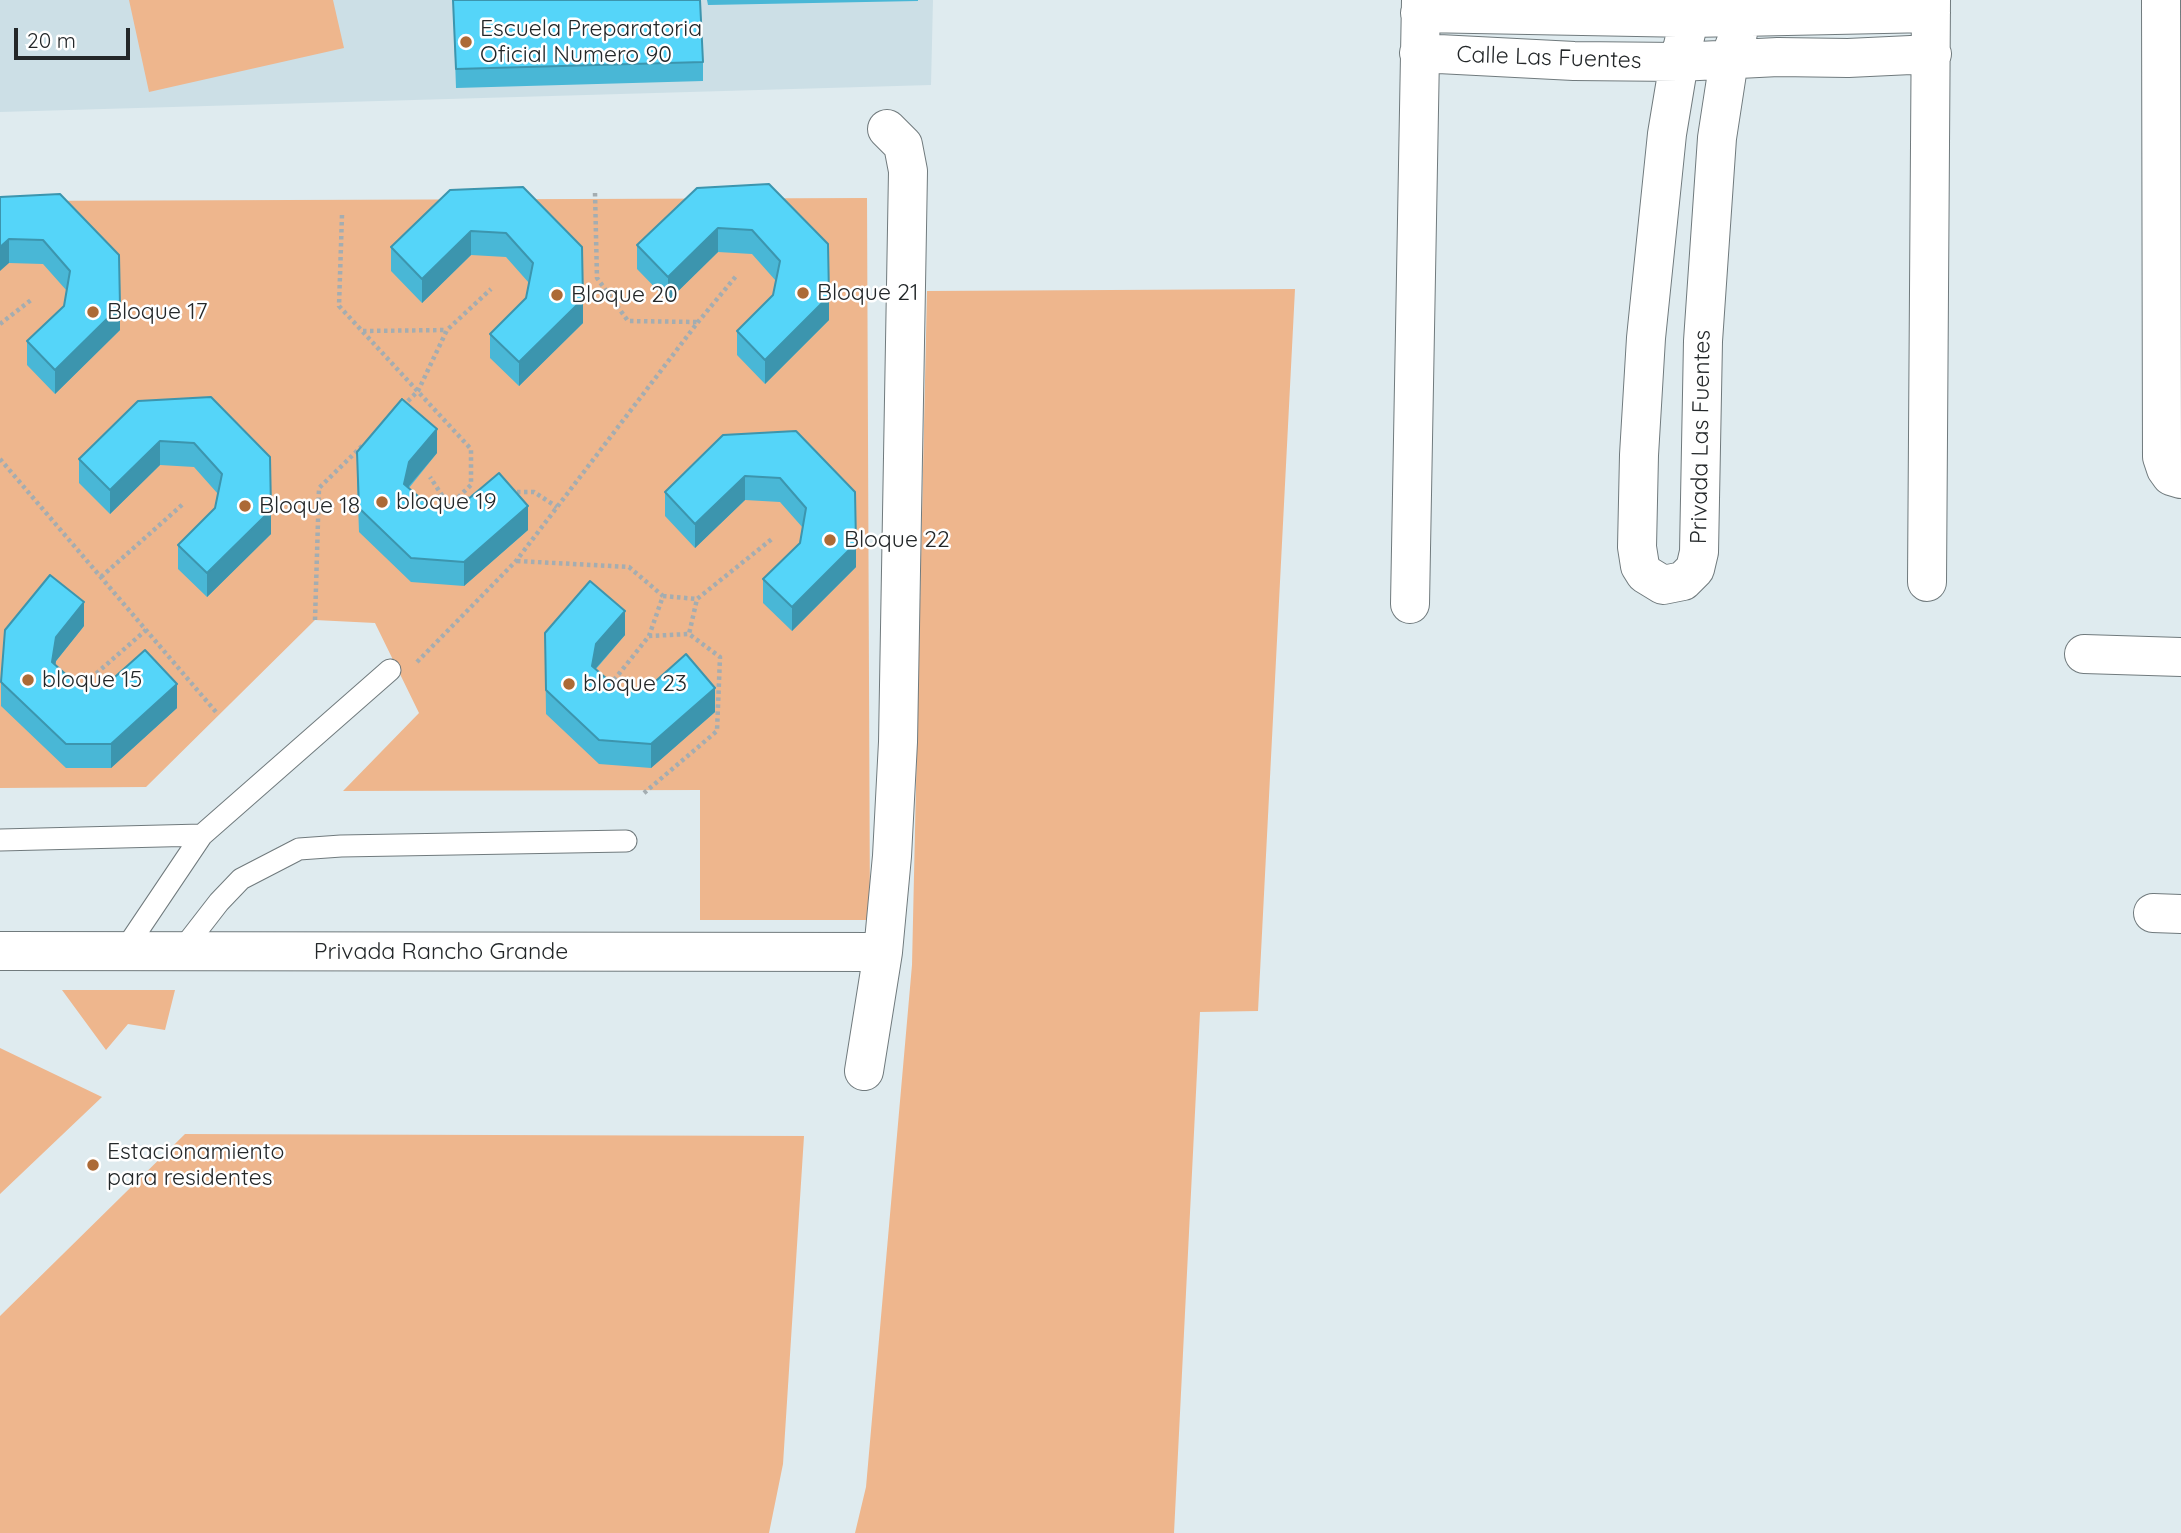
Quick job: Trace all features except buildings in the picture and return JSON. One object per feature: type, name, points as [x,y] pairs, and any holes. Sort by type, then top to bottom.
[{"type":"street","points":[[2161,0],[2171,83],[2162,457],[2171,476],[2181,479]]},
{"type":"street","points":[[1410,604],[1421,6]]},
{"type":"street","name":"Calle Las Fuentes","points":[[1421,6],[1693,9]]},
{"type":"street","points":[[1466,56],[1469,6]]},
{"type":"street","points":[[1679,62],[1693,9],[1931,6],[1927,582]]},
{"type":"street","points":[[1744,8],[1729,60],[1932,54]]},
{"type":"street","name":"Calle Las Fuentes","points":[[1419,53],[1574,61],[1729,60]]},
{"type":"street","name":"Privada Las Fuentes","points":[[1679,62],[1667,134],[1646,338],[1639,455],[1637,547],[1640,566],[1645,575],[1663,585],[1683,582],[1695,569],[1699,552],[1703,341],[1717,138],[1729,60]]},
{"type":"street","points":[[864,1071],[883,952],[892,856],[898,741],[908,256],[906,155],[903,145],[887,129]]},
{"type":"street","points":[[1646,338],[1703,341]]},
{"type":"street","points":[[2084,654],[2181,657]]},
{"type":"street","name":"Privada Rancho Grande","points":[[0,951],[883,952]]},
{"type":"lane","points":[[124,951],[202,835],[390,670]]},
{"type":"lane","points":[[0,840],[202,835]]},
{"type":"lane","points":[[181,951],[219,902],[241,879],[299,849],[626,841]]},
{"type":"path","points":[[595,193],[597,278],[628,321],[698,322]]},
{"type":"path","points":[[342,215],[339,306],[471,449],[471,485],[449,506]]},
{"type":"path","points":[[697,599],[663,596],[629,567],[516,561],[698,322],[737,275]]},
{"type":"path","points":[[398,411],[418,391],[447,330],[491,289]]},
{"type":"path","points":[[0,324],[31,300]]},
{"type":"path","points":[[362,331],[447,330]]},
{"type":"path","points":[[315,620],[319,488],[369,440]]},
{"type":"path","points":[[0,459],[216,712]]},
{"type":"path","points":[[429,478],[449,506]]},
{"type":"path","points":[[449,506],[486,491]]},
{"type":"path","points":[[498,491],[534,492],[557,508]]},
{"type":"path","points":[[101,577],[183,504]]},
{"type":"path","points":[[689,634],[697,599],[773,538]]},
{"type":"path","points":[[614,680],[649,636],[663,596]]},
{"type":"path","points":[[91,678],[146,630]]},
{"type":"path","points":[[644,793],[717,731],[720,657],[689,634],[649,636]]},
{"type":"shaded area","name":"Escuela Preparatoria Oficial Numero 90","points":[[0,0],[933,0],[931,85],[0,112]]},
{"type":"shaded area","points":[[129,0],[333,0],[344,48],[149,92]]},
{"type":"shaded area","points":[[867,198],[870,920],[700,920],[700,790],[343,791],[419,713],[375,623],[315,620],[146,787],[0,788],[0,201]]},
{"type":"shaded area","points":[[1295,289],[1258,1011],[1200,1012],[1174,1533],[855,1533],[866,1487],[912,965],[927,291]]},
{"type":"shaded area","points":[[62,990],[175,990],[165,1030],[128,1024],[106,1050]]},
{"type":"shaded area","points":[[0,1048],[102,1097],[0,1194]]},
{"type":"shaded area","points":[[185,1134],[804,1136],[783,1464],[769,1533],[0,1533],[0,1316]]},
{"type":"place","name":"Escuela Preparatoria Oficial Numero 90","points":[[466,42]]},
{"type":"place","name":"Bloque 21","points":[[803,293]]},
{"type":"place","name":"Bloque 20","points":[[557,295]]},
{"type":"place","name":"Bloque 17","points":[[93,312]]},
{"type":"place","name":"bloque 19","points":[[382,502]]},
{"type":"place","name":"Bloque 18","points":[[245,506]]},
{"type":"place","name":"Bloque 22","points":[[830,540]]},
{"type":"place","name":"bloque 15","points":[[28,680]]},
{"type":"place","name":"bloque 23","points":[[569,684]]},
{"type":"place","name":"Estacionamiento para residentes","points":[[93,1165]]}]
